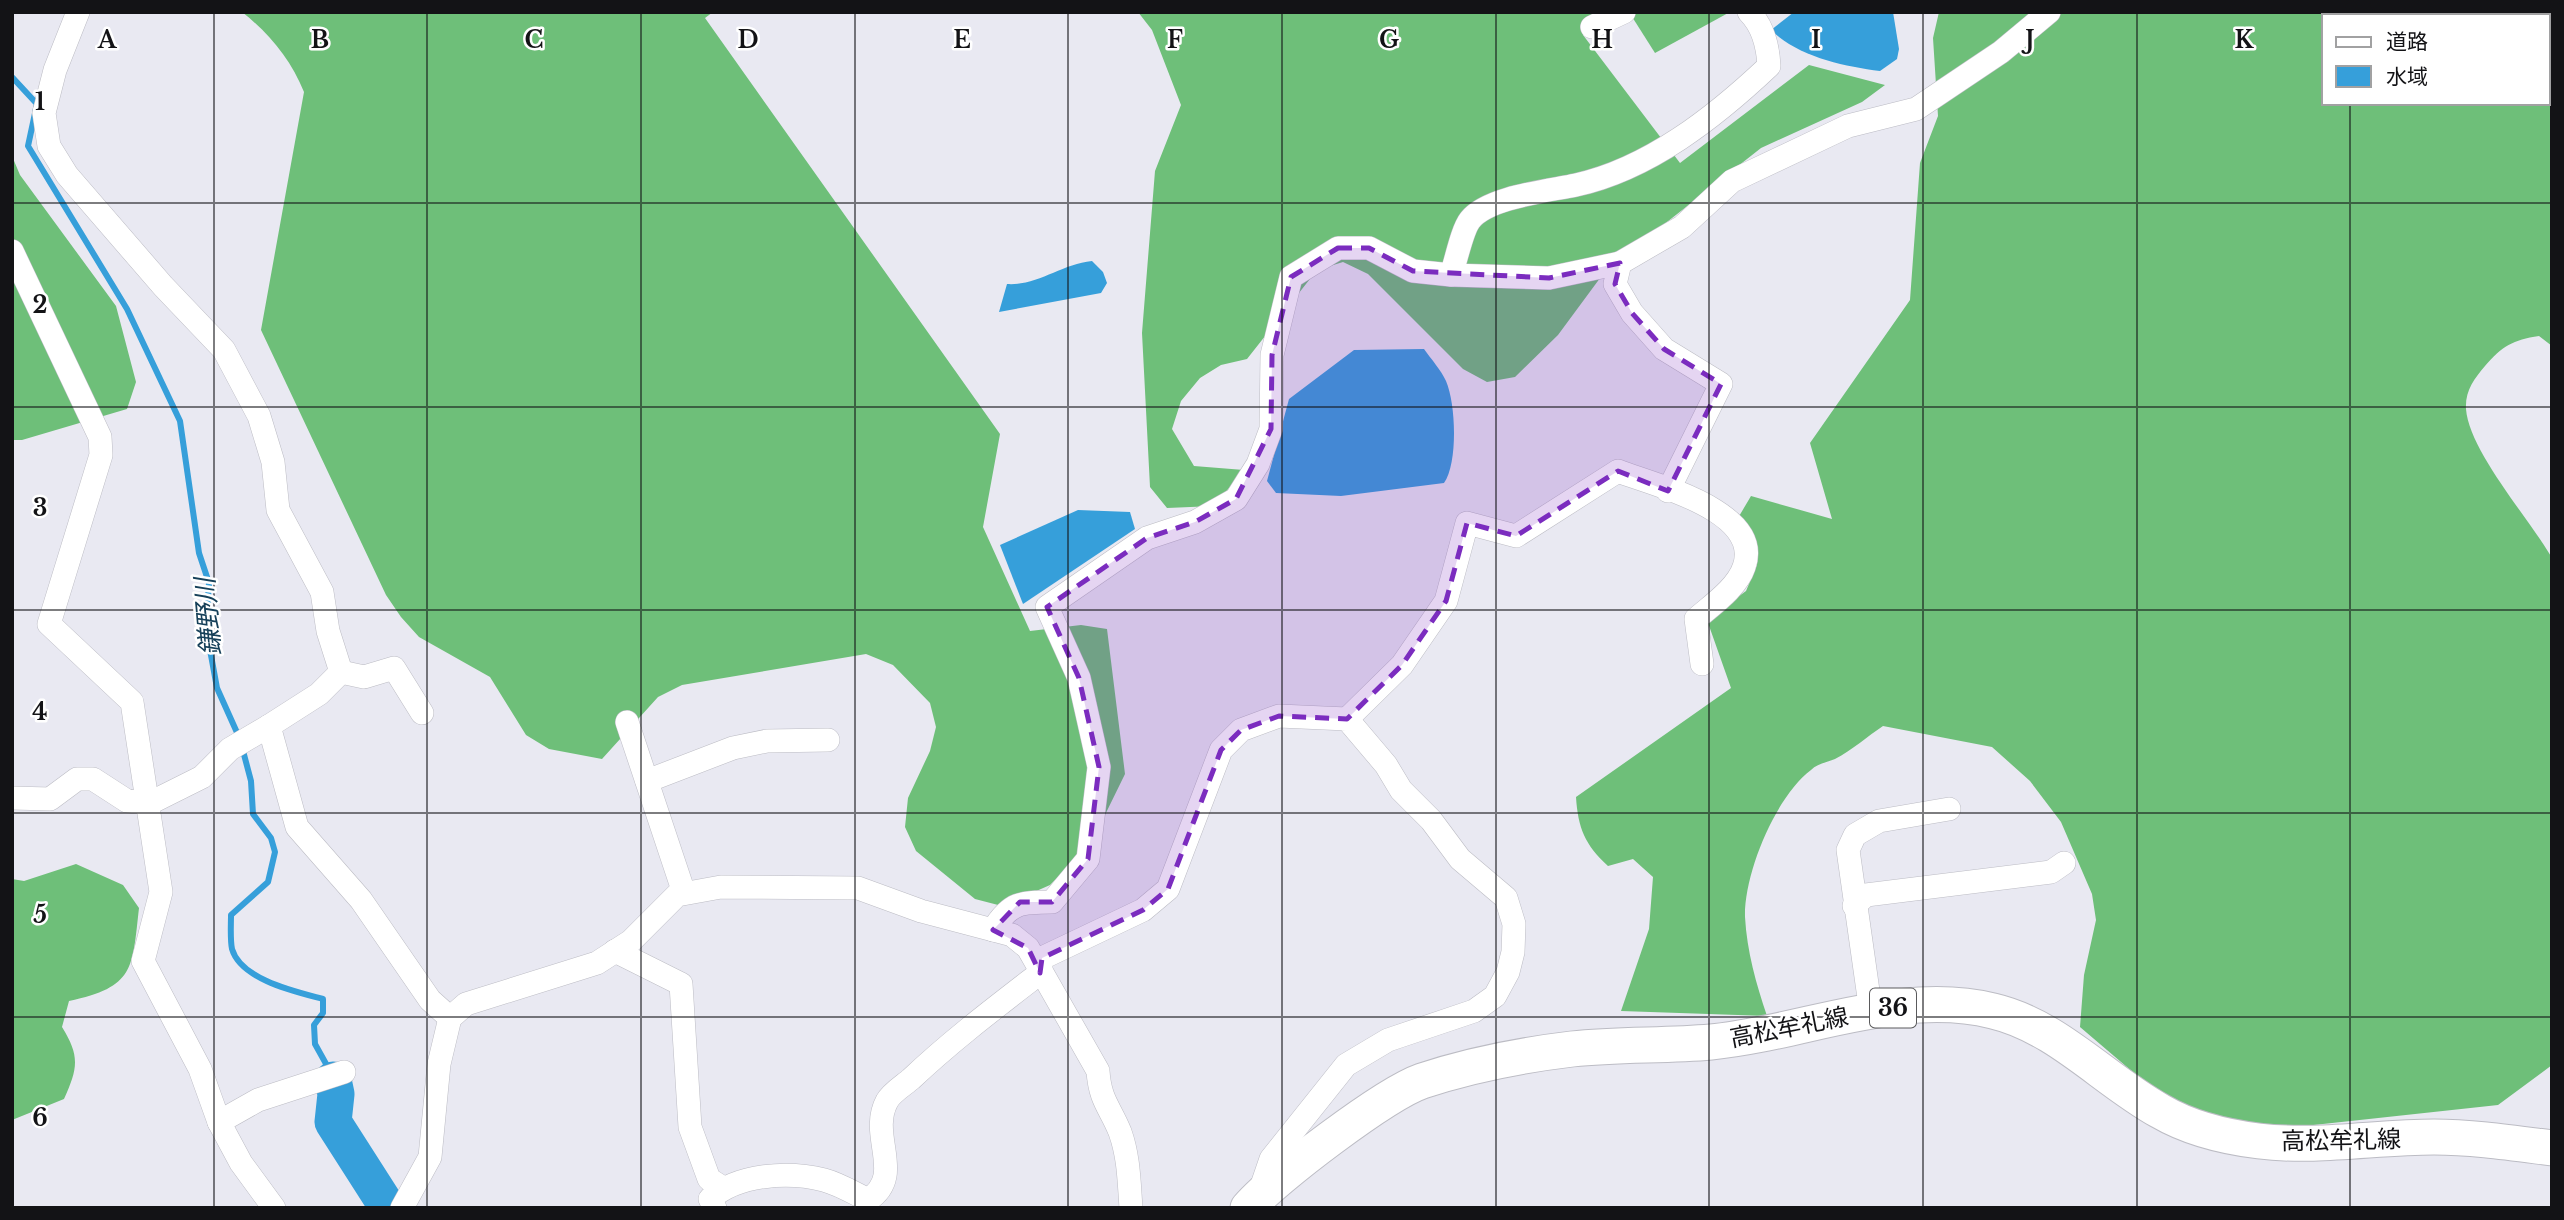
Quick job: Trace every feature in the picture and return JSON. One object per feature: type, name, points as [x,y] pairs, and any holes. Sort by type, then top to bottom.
[{"type":"main road","name":"高松牟礼線","points":[[1254,1201],[1393,1096],[1420,1082],[1535,1055],[1574,1049],[1714,1041],[1893,1008],[1961,1006],[1993,1011],[2023,1020],[2160,1111],[2191,1126],[2260,1141],[2436,1137],[2552,1147]]},
{"type":"street","points":[[78,12],[55,70],[44,113],[48,146],[67,175],[163,286],[225,350],[259,416],[273,462],[278,510],[322,592],[328,631],[341,672]]},
{"type":"street","points":[[1592,27],[1624,12]]},
{"type":"street","points":[[1451,275],[1470,220],[1494,203],[1600,180],[1667,147],[1741,93],[1769,66],[1768,50],[1757,20],[1749,12]]},
{"type":"street","points":[[993,930],[1002,916],[1020,902],[1052,902],[1088,859],[1099,767],[1079,678],[1047,607],[1147,538],[1195,522],[1236,499],[1258,464],[1271,429],[1272,355],[1291,277],[1338,248],[1369,248],[1413,271],[1451,275],[1549,278],[1620,263],[1682,227],[1732,181],[1848,126],[1916,109],[2001,52],[2049,12]]},
{"type":"street","points":[[12,251],[100,437],[101,455],[49,624],[132,702],[150,803],[161,892],[143,961],[200,1069],[219,1122],[241,1163],[274,1208]]},
{"type":"street","points":[[1620,263],[1615,284],[1632,313],[1664,349],[1721,384],[1668,491]]},
{"type":"street","points":[[1347,719],[1402,665],[1446,601],[1468,523],[1516,536],[1618,471],[1715,508],[1736,526],[1746,552],[1744,568],[1732,584],[1696,619],[1702,664]]},
{"type":"street","points":[[341,672],[364,677],[394,668],[422,713]]},
{"type":"street","points":[[12,798],[50,799],[77,779],[93,779],[127,801],[150,803],[202,777],[237,745],[319,694],[341,672]]},
{"type":"street","points":[[615,951],[681,984],[690,1127],[719,1198],[762,1177],[824,1180],[868,1200],[881,1191],[886,1181],[881,1134],[887,1101],[940,1052],[1040,973],[1042,958],[1143,910],[1168,889],[1221,750],[1241,730],[1279,716],[1347,719],[1387,765],[1401,790],[1430,820],[1460,859],[1506,898],[1514,924],[1513,952],[1508,972],[1495,996],[1474,1011],[1388,1040],[1346,1065],[1271,1159],[1254,1201]]},
{"type":"street","points":[[627,722],[684,893]]},
{"type":"street","points":[[269,726],[296,827],[361,900],[429,1000],[450,1017]]},
{"type":"street","points":[[646,781],[733,748],[767,741],[828,740]]},
{"type":"street","points":[[1871,1012],[1848,850],[1855,835],[1879,821],[1949,809]]},
{"type":"street","points":[[1854,906],[1866,895],[2050,872],[2064,863]]},
{"type":"street","points":[[402,1208],[430,1157],[439,1064],[450,1017],[466,1004],[597,962],[631,941],[677,895],[721,887],[858,888],[921,911],[1012,935],[1028,948],[1098,1071],[1100,1095],[1119,1130],[1128,1158],[1131,1208]]},
{"type":"street","points":[[219,1122],[258,1100],[344,1072]]},
{"type":"highlighted area","points":[[1338,248],[1369,248],[1413,271],[1549,278],[1620,263],[1615,284],[1632,313],[1664,349],[1721,384],[1668,491],[1618,471],[1516,536],[1467,523],[1446,601],[1402,665],[1347,719],[1279,716],[1241,730],[1221,750],[1168,889],[1143,910],[1042,958],[1040,973],[1028,948],[993,930],[1020,902],[1052,902],[1088,859],[1099,767],[1079,678],[1047,607],[1147,538],[1195,522],[1236,499],[1271,429],[1272,355],[1291,277]]},
{"type":"green space","points":[[242,12],[713,12],[705,18],[1000,434],[983,527],[1030,631],[1081,625],[1107,629],[1125,774],[1102,821],[1070,865],[1050,885],[1002,906],[975,899],[916,851],[905,827],[908,798],[930,751],[936,727],[930,703],[893,665],[866,654],[682,685],[658,697],[602,759],[549,749],[526,735],[490,677],[419,637],[386,595],[261,330],[304,92],[279,48]]},
{"type":"green space","points":[[1138,12],[1607,12],[1583,35],[1680,163],[1809,65],[1885,85],[1862,102],[1761,148],[1606,270],[1558,335],[1515,377],[1487,382],[1463,369],[1368,274],[1343,262],[1317,270],[1247,359],[1221,365],[1200,378],[1181,401],[1172,429],[1194,466],[1244,470],[1214,506],[1167,508],[1150,487],[1142,333],[1155,171],[1181,105],[1152,30]]},
{"type":"green space","points":[[1629,12],[1730,12],[1655,53]]},
{"type":"green space","points":[[1939,12],[2552,12],[2552,346],[2539,336],[2515,342],[2503,349],[2491,359],[2474,381],[2466,403],[2470,426],[2489,465],[2552,558],[2552,1065],[2498,1105],[2286,1128],[2182,1114],[2080,1027],[2084,975],[2096,920],[2092,894],[2061,822],[2030,781],[1992,747],[1883,726],[1835,759],[1813,768],[1786,798],[1764,837],[1750,879],[1745,917],[1753,967],[1767,1016],[1621,1011],[1649,929],[1653,877],[1633,859],[1608,866],[1600,858],[1584,835],[1576,797],[1731,688],[1707,620],[1746,591],[1757,565],[1738,518],[1751,496],[1832,519],[1810,443],[1910,300],[1920,163],[1938,116],[1933,38]]},
{"type":"green space","points":[[12,156],[20,175],[116,306],[136,382],[127,409],[22,440],[12,440]]},
{"type":"green space","points":[[76,864],[123,885],[139,908],[131,961],[118,982],[107,989],[69,1001],[62,1027],[72,1046],[75,1062],[64,1099],[12,1120],[12,879],[24,881]]},
{"type":"water","points":[[1794,12],[1893,12],[1899,49],[1897,59],[1880,71],[1808,54],[1771,30]]},
{"type":"water","points":[[1092,261],[1103,272],[1107,283],[1101,293],[999,312],[1007,284],[1029,282],[1070,266]]},
{"type":"water","points":[[1424,349],[1444,377],[1452,404],[1452,462],[1444,483],[1341,496],[1276,493],[1267,481],[1289,399],[1354,350]]},
{"type":"water","points":[[1078,510],[1130,512],[1135,529],[1023,604],[1000,545]]},
{"type":"waterway","name":"鎌野川","points":[[12,77],[37,104],[28,146],[127,309],[180,421],[199,553],[209,583],[206,628],[217,688],[239,737]]},
{"type":"waterway","name":"鎌野川","points":[[242,747],[251,781],[253,814],[271,838],[275,852],[268,882],[231,915],[232,949],[237,960],[258,977],[323,999],[323,1013],[314,1025],[315,1044],[330,1071]]},
{"type":"waterway","name":"鎌野川","points":[[333,1080],[336,1094],[333,1122],[388,1208]]}]
